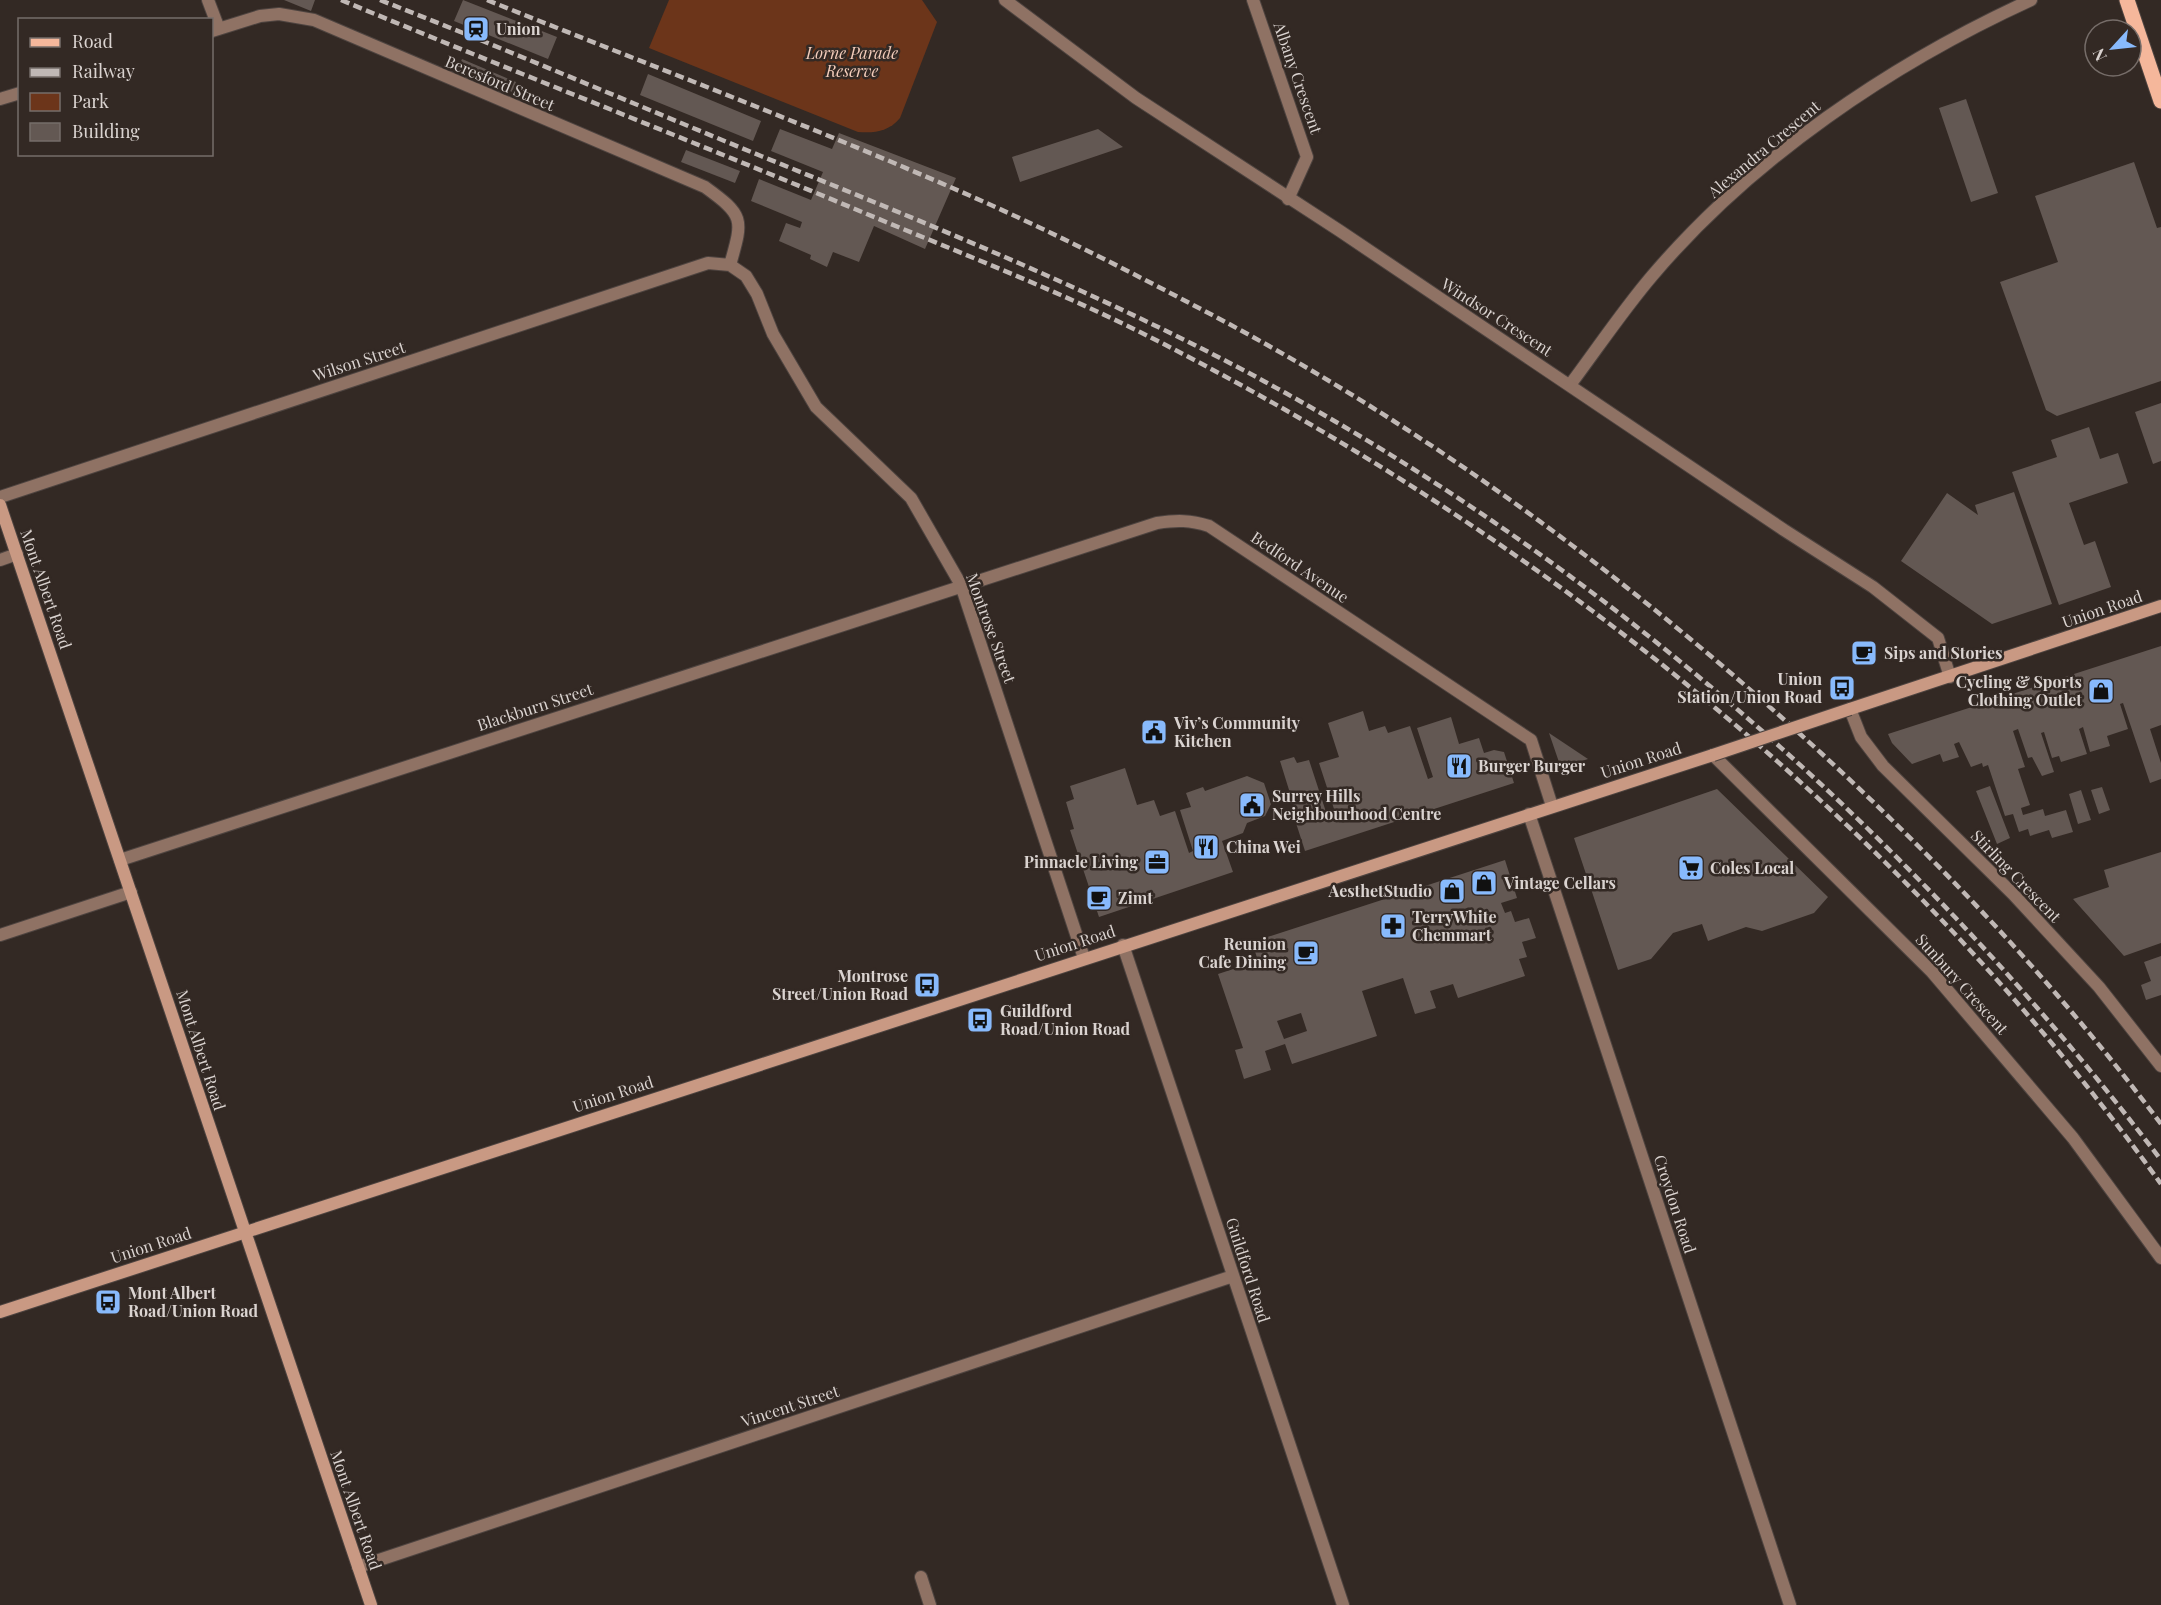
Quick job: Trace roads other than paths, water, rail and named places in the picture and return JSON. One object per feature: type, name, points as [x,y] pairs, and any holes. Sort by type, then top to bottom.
[{"type":"main road","points":[[2127,0],[2161,101]]},
{"type":"main road","name":"Mont Albert Road","points":[[0,505],[371,1605]]},
{"type":"main road","name":"Union Road","points":[[0,1312],[1713,755],[2161,606]]},
{"type":"street","name":"Beresford Street","points":[[208,0],[212,18]]},
{"type":"street","name":"Windsor Crescent","points":[[1005,0],[1136,98],[1570,385],[1784,530],[1874,587],[1938,638],[1950,677]]},
{"type":"street","name":"Albany Crescent","points":[[1253,0],[1307,158],[1288,199]]},
{"type":"street","name":"Alexandra Crescent","points":[[1570,385],[1653,275],[1733,193],[1829,116],[1913,61],[1972,27],[2031,0]]},
{"type":"street","name":"Beresford Street","points":[[215,30],[260,16],[279,14],[314,20],[705,187],[734,209],[741,227],[730,265]]},
{"type":"street","points":[[0,99],[18,94]]},
{"type":"street","name":"Wilson Street","points":[[0,497],[708,263],[730,265]]},
{"type":"street","name":"Montrose Street","points":[[730,265],[746,276],[757,294],[773,334],[816,407],[911,498],[961,585],[1084,958]]},
{"type":"street","name":"Bedford Avenue","points":[[961,585],[1157,523],[1190,520],[1209,526],[1531,740],[1552,806]]},
{"type":"street","points":[[0,560],[17,554]]},
{"type":"street","name":"Blackburn Street","points":[[120,860],[961,585]]},
{"type":"street","name":"Stirling Crescent","points":[[1850,709],[1861,737],[1884,766],[2020,902],[2099,987],[2161,1066]]},
{"type":"street","name":"Sunbury Crescent","points":[[1713,755],[1932,972],[2073,1138],[2161,1258]]},
{"type":"street","name":"Croydon Road","points":[[1529,814],[1790,1605]]},
{"type":"street","points":[[0,935],[131,892]]},
{"type":"street","name":"Guildford Road","points":[[1123,945],[1343,1605]]},
{"type":"street","name":"Vincent Street","points":[[358,1567],[1233,1276]]},
{"type":"street","points":[[921,1577],[930,1605]]},
{"type":"railway","points":[[341,0],[1077,302],[1140,332],[1287,411],[1431,498],[1569,594],[1702,697],[1828,808],[1947,926],[2059,1051],[2161,1184]]},
{"type":"railway","points":[[380,0],[884,206],[1068,285],[1247,372],[1379,447],[1506,530],[1628,620],[1746,717],[1858,820],[1965,928],[2066,1042],[2161,1160]]},
{"type":"railway","points":[[487,0],[853,146],[1029,223],[1195,306],[1280,352],[1362,401],[1443,454],[1523,509],[1676,627],[1821,753],[1912,840],[2000,931],[2083,1025],[2161,1124]]},
{"type":"place","name":"Union","points":[[476,29]]},
{"type":"place","name":"Sips and Stories","points":[[1864,653]]},
{"type":"place","name":"Union Station/Union Road","points":[[1842,688]]},
{"type":"place","name":"Cycling & Sports Clothing Outlet","points":[[2101,691]]},
{"type":"place","name":"Viv’s Community Kitchen","points":[[1154,732]]},
{"type":"place","name":"Burger Burger","points":[[1459,766]]},
{"type":"place","name":"Surrey Hills Neighbourhood Centre","points":[[1252,805]]},
{"type":"place","name":"China Wei","points":[[1206,847]]},
{"type":"place","name":"Pinnacle Living","points":[[1157,862]]},
{"type":"place","name":"Coles Local","points":[[1691,868]]},
{"type":"place","name":"Vintage Cellars","points":[[1484,883]]},
{"type":"place","name":"AesthetStudio","points":[[1452,891]]},
{"type":"place","name":"Zimt","points":[[1099,898]]},
{"type":"place","name":"TerryWhite Chemmart","points":[[1393,926]]},
{"type":"place","name":"Reunion Cafe Dining","points":[[1306,953]]},
{"type":"place","name":"Montrose Street/Union Road","points":[[927,985]]},
{"type":"place","name":"Guildford Road/Union Road","points":[[980,1020]]},
{"type":"place","name":"Mont Albert Road/Union Road","points":[[108,1302]]},
{"type":"park label","name":"Lorne Parade Reserve","points":[[852,62]]}]
